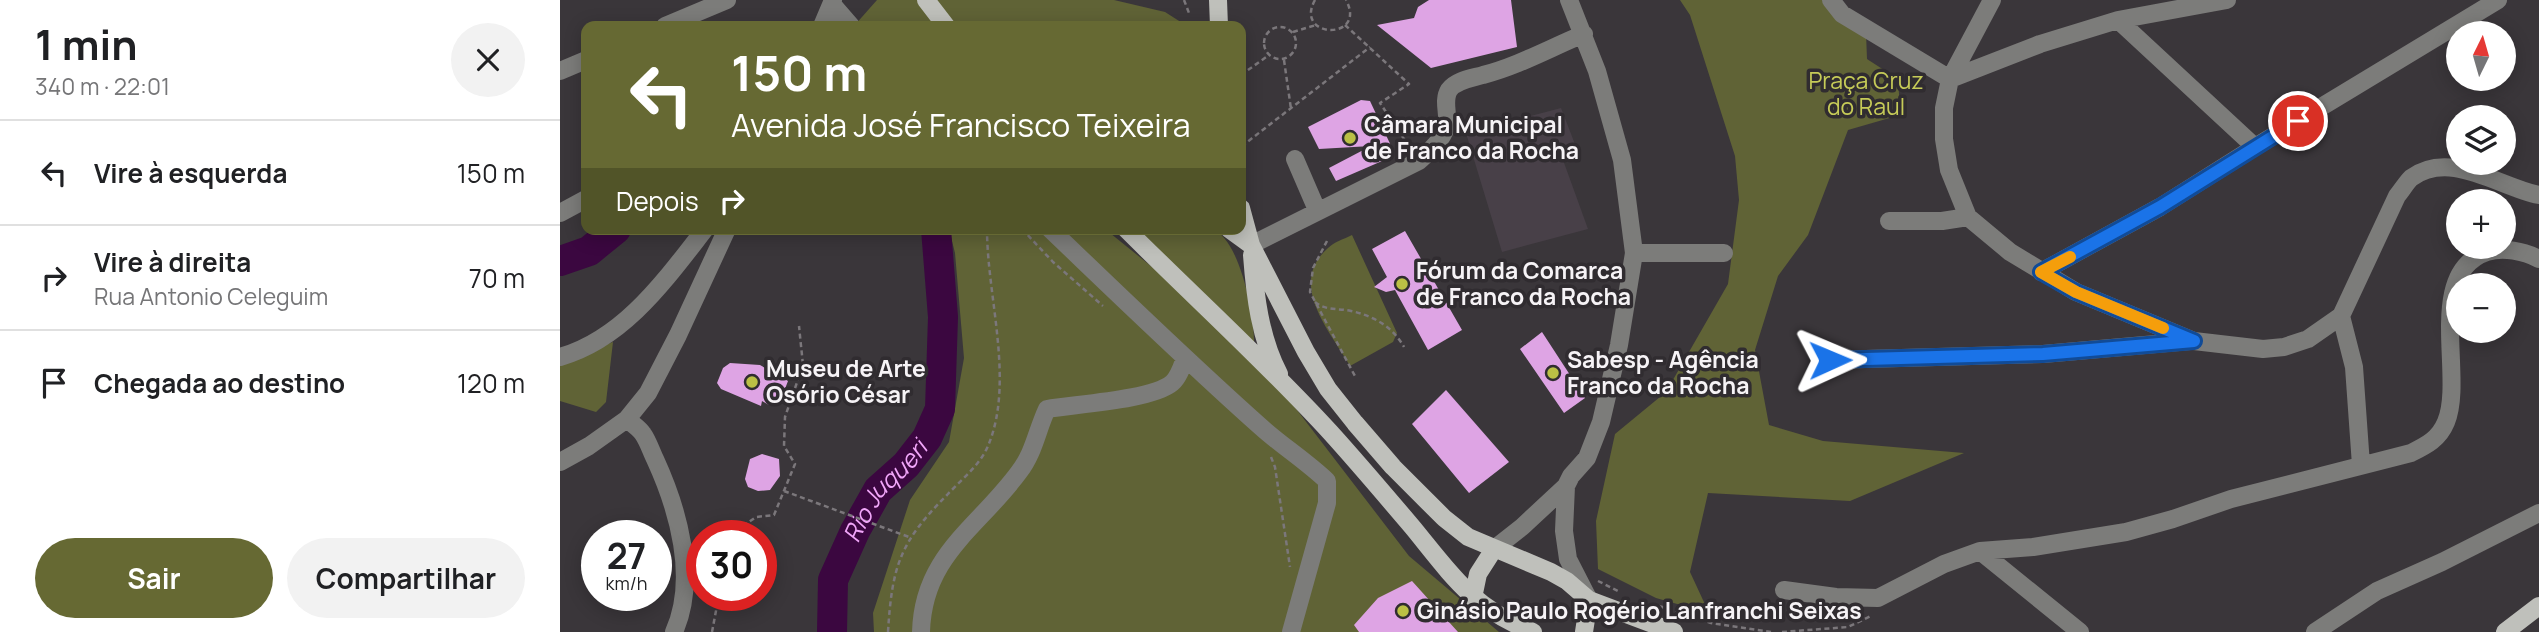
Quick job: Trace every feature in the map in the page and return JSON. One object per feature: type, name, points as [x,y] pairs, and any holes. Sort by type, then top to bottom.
[{"type":"main road","points":[[926,0],[942,21]]},
{"type":"main road","points":[[1218,0],[1219,21]]},
{"type":"main road","points":[[1246,226],[1261,320],[1272,361],[1283,383]]},
{"type":"main road","points":[[1132,235],[1283,383],[1376,483],[1448,572],[1473,598],[1500,617],[1533,632]]},
{"type":"main road","points":[[1237,235],[1251,245],[1306,352],[1328,388],[1393,467],[1444,519],[1468,537],[1551,572],[1567,581],[1589,600],[1674,632]]},
{"type":"main road","points":[[1473,598],[1478,574],[1494,549]]},
{"type":"main road","points":[[1584,632],[1589,600]]},
{"type":"main road","points":[[2505,632],[2539,606]]},
{"type":"main road","points":[[2522,632],[2539,621]]},
{"type":"street","points":[[677,21],[727,0]]},
{"type":"street","points":[[1494,549],[1566,486],[1587,458],[1601,422],[1619,345],[1634,253],[1622,160],[1597,71],[1569,0]]},
{"type":"street","points":[[1831,0],[1842,14],[1950,79]]},
{"type":"street","points":[[1993,0],[1950,79],[1944,108],[1944,139],[1949,170],[1968,217],[2010,253],[2076,292],[2194,341]]},
{"type":"street","points":[[1950,79],[2040,44],[2118,20],[2227,0]]},
{"type":"street","points":[[2041,272],[2160,207],[2498,0]]},
{"type":"street","points":[[824,21],[832,2],[847,21]]},
{"type":"street","points":[[2118,20],[2255,147]]},
{"type":"street","points":[[1251,245],[1419,161],[1437,144],[1443,134],[1447,121],[1446,98],[1453,86],[1510,68],[1584,34]]},
{"type":"street","points":[[560,71],[581,62]]},
{"type":"street","points":[[1295,159],[1317,210]]},
{"type":"street","points":[[1830,360],[2043,354],[2194,341],[2263,349],[2284,347],[2308,339],[2341,316],[2397,196],[2410,179],[2428,170],[2451,167],[2539,195]]},
{"type":"street","points":[[560,213],[581,202]]},
{"type":"street","points":[[1889,221],[1942,221],[1968,217]]},
{"type":"street","points":[[560,357],[603,337],[649,299],[700,235]]},
{"type":"street","points":[[560,462],[589,446],[627,419],[648,393],[724,235]]},
{"type":"street","points":[[1056,235],[1264,430],[1305,460],[1327,481],[1327,503],[1291,632]]},
{"type":"street","points":[[1784,590],[1860,600],[1878,598],[1944,564],[1980,551],[2033,547],[2126,532],[2231,499],[2411,453],[2434,441],[2447,421],[2451,396],[2449,323],[2455,289],[2463,270],[2477,255],[2498,248],[2539,259]]},
{"type":"street","points":[[1634,253],[1724,253]]},
{"type":"street","points":[[2341,316],[2354,368],[2361,465]]},
{"type":"street","points":[[922,632],[924,597],[936,573],[953,547],[1020,471],[1032,450],[1047,409],[1127,398],[1163,388],[1177,376],[1185,358]]},
{"type":"street","points":[[627,419],[643,434],[659,468],[672,503],[679,534],[685,565],[685,587],[674,632]]},
{"type":"street","points":[[1566,486],[1564,531],[1568,559],[1589,600]]},
{"type":"street","points":[[2315,632],[2378,591],[2539,513]]},
{"type":"street","points":[[1980,551],[2080,632]]},
{"type":"path","points":[[1184,0],[1189,13]]},
{"type":"path","points":[[1315,0],[1311,11],[1317,25],[1329,31],[1340,29],[1350,15],[1346,0]]},
{"type":"path","points":[[1345,24],[1409,84],[1380,103],[1419,161]]},
{"type":"path","points":[[1269,55],[1264,41],[1269,32],[1279,27],[1293,32],[1317,25]]},
{"type":"path","points":[[1269,55],[1284,59],[1293,53],[1296,37],[1293,32]]},
{"type":"path","points":[[1246,143],[1370,47]]},
{"type":"path","points":[[1246,71],[1269,55]]},
{"type":"path","points":[[1284,59],[1291,109]]},
{"type":"path","points":[[888,632],[890,597],[896,568],[909,537],[972,470],[987,449],[999,413],[996,328],[988,235]]},
{"type":"path","points":[[1027,235],[1052,262],[1110,311]]},
{"type":"path","points":[[1327,241],[1310,279],[1312,300],[1356,378]]},
{"type":"path","points":[[1312,300],[1325,308],[1351,311],[1380,321],[1390,328],[1404,347]]},
{"type":"path","points":[[752,520],[774,515],[795,464],[784,446],[791,397],[803,365],[799,326]]},
{"type":"path","points":[[1270,456],[1275,467],[1281,516],[1289,545],[1290,576]]},
{"type":"path","points":[[784,491],[909,537]]},
{"type":"path","points":[[1588,576],[1630,597]]},
{"type":"path","points":[[1782,632],[1848,627],[1879,612],[1878,598]]},
{"type":"path","points":[[1653,605],[1711,623],[1771,632]]},
{"type":"path","points":[[712,632],[716,611]]},
{"type":"shaded area","points":[[1561,108],[1578,152],[1563,160],[1588,229],[1502,252],[1466,133]]},
{"type":"green space","points":[[877,0],[1114,0],[1165,12],[1179,21],[858,21]]},
{"type":"green space","name":"Praça Cruz do Raul","points":[[1680,0],[1841,0],[1866,33],[1867,59],[1892,76],[1898,85],[1900,115],[1848,130],[1808,235],[1778,276],[1755,350],[1769,425],[1823,441],[1964,453],[1850,501],[1708,493],[1690,572],[1709,613],[1656,598],[1598,569],[1596,521],[1615,434],[1666,392],[1728,284],[1739,200],[1735,156],[1690,15]]},
{"type":"green space","points":[[950,235],[1112,235],[1193,300],[1274,380],[1409,556],[1499,632],[874,632],[873,613],[910,500],[949,442],[964,358],[955,253]]},
{"type":"green space","points":[[1142,235],[1222,235],[1231,247],[1244,280],[1252,316],[1254,343]]},
{"type":"green space","points":[[1352,235],[1397,333],[1393,342],[1350,366],[1323,323],[1312,292],[1311,277],[1316,262],[1328,248]]},
{"type":"green space","points":[[613,342],[606,402],[596,412],[560,401],[560,361]]},
{"type":"building","points":[[1429,0],[1511,0],[1517,47],[1431,68],[1377,25],[1414,18],[1418,7]]},
{"type":"building","name":"Câmara Municipal de Franco da Rocha","points":[[1361,100],[1370,101],[1393,150],[1389,158],[1336,181],[1329,168],[1371,146],[1319,149],[1308,127]]},
{"type":"building","name":"Fórum da Comarca de Franco da Rocha","points":[[1405,231],[1462,330],[1428,350],[1395,290],[1386,292],[1374,287],[1387,277],[1372,249]]},
{"type":"building","name":"Sabesp - Agência Franco da Rocha","points":[[1542,332],[1585,398],[1564,413],[1520,349]]},
{"type":"building","name":"Museu de Arte Osório César","points":[[730,363],[760,365],[788,381],[780,402],[771,400],[769,405],[762,401],[761,406],[721,389],[717,383],[723,368]]},
{"type":"building","points":[[1446,390],[1509,462],[1469,493],[1412,424]]},
{"type":"building","points":[[762,454],[779,459],[780,476],[770,490],[758,491],[748,487],[745,479],[750,459]]},
{"type":"building","name":"Ginásio Paulo Rogério Lanfranchi Seixas","points":[[1412,581],[1458,632],[1359,632],[1354,625],[1378,598]]},
{"type":"waterway","name":"Rio Juqueri","points":[[560,261],[589,251],[609,235]]},
{"type":"waterway","name":"Rio Juqueri","points":[[832,632],[833,580],[855,531],[878,490],[906,465],[927,438],[940,409],[943,317],[936,235]]},
{"type":"slow traffic","points":[[2070,257],[2041,272],[2076,292],[2163,328]]},
{"type":"place","name":"Câmara Municipal de Franco da Rocha","points":[[1350,138]]},
{"type":"place","name":"Fórum da Comarca de Franco da Rocha","points":[[1402,284]]},
{"type":"place","name":"Sabesp - Agência Franco da Rocha","points":[[1553,373]]},
{"type":"place","name":"Museu de Arte Osório César","points":[[752,382]]},
{"type":"place","name":"Ginásio Paulo Rogério Lanfranchi Seixas","points":[[1403,611]]},
{"type":"route","points":[[1830,360],[2043,354],[2194,341],[2118,311],[2041,272],[2104,240],[2298,121]]}]
